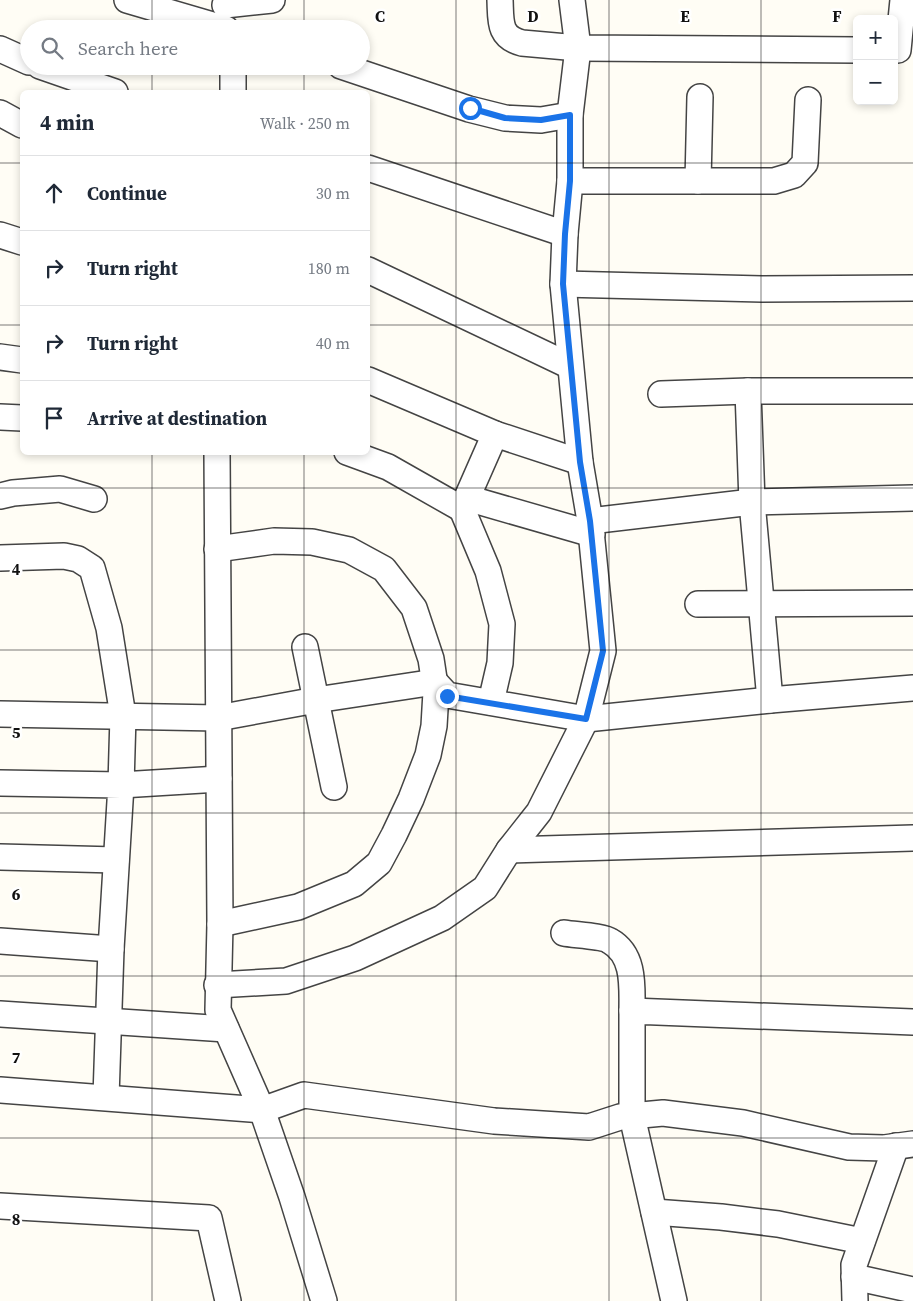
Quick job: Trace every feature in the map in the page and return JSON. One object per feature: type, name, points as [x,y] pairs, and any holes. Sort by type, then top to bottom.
[{"type":"street","points":[[127,0],[226,16],[272,0]]},
{"type":"street","points":[[500,0],[502,25],[505,33],[514,41],[578,48],[853,50]]},
{"type":"street","points":[[217,985],[286,981],[355,958],[442,918],[485,888],[510,850],[539,812],[586,719],[603,651],[591,528],[580,462],[563,284],[570,181],[570,115],[578,48],[572,0]]},
{"type":"street","points":[[902,50],[903,0]]},
{"type":"street","points":[[0,49],[20,58]]},
{"type":"street","points":[[66,75],[109,90]]},
{"type":"street","points":[[233,75],[233,90]]},
{"type":"street","points":[[369,75],[505,118],[541,120],[570,115]]},
{"type":"street","points":[[698,181],[700,97]]},
{"type":"street","points":[[570,181],[774,181],[794,175],[805,163],[808,100]]},
{"type":"street","points":[[0,113],[20,124]]},
{"type":"street","points":[[370,169],[565,234]]},
{"type":"street","points":[[0,235],[20,241]]},
{"type":"street","points":[[370,271],[570,366]]},
{"type":"street","points":[[563,284],[762,289],[913,288]]},
{"type":"street","points":[[0,358],[20,360]]},
{"type":"street","points":[[370,381],[495,434],[580,462]]},
{"type":"street","points":[[661,394],[748,391],[913,390]]},
{"type":"street","points":[[748,391],[752,502],[770,700]]},
{"type":"street","points":[[0,417],[20,418]]},
{"type":"street","points":[[491,702],[500,663],[502,624],[488,571],[465,503],[495,434]]},
{"type":"street","points":[[217,455],[220,924],[220,955],[217,985],[218,1010],[262,1110],[292,1197],[324,1301]]},
{"type":"street","points":[[357,455],[388,466],[465,503],[591,528],[752,502],[913,498]]},
{"type":"street","points":[[0,496],[60,489],[94,499]]},
{"type":"street","points":[[217,549],[274,541],[312,542],[349,550],[384,569],[414,608],[431,659],[436,692],[434,726],[428,755],[411,799],[379,863],[354,884],[298,908],[220,924]]},
{"type":"street","points":[[0,558],[64,556],[78,559],[92,568],[109,628],[123,716],[111,950],[106,1097]]},
{"type":"street","points":[[698,604],[913,603]]},
{"type":"street","points":[[305,647],[334,787]]},
{"type":"street","points":[[435,682],[447,696],[586,719],[770,700],[913,688]]},
{"type":"street","points":[[0,714],[218,718],[316,700],[435,682]]},
{"type":"street","points":[[0,783],[121,784],[219,780]]},
{"type":"street","points":[[510,850],[913,838]]},
{"type":"street","points":[[0,857],[116,860]]},
{"type":"street","points":[[564,933],[609,940],[623,953],[632,976],[632,1116],[674,1301]]},
{"type":"street","points":[[0,941],[111,950]]},
{"type":"street","points":[[632,1011],[913,1022]]},
{"type":"street","points":[[0,1014],[226,1029]]},
{"type":"street","points":[[0,1090],[262,1110],[304,1095],[494,1121],[589,1127],[620,1117],[663,1113],[743,1123],[849,1147],[905,1145],[862,1241],[854,1265],[854,1301]]},
{"type":"street","points":[[0,1206],[209,1218],[228,1301]]},
{"type":"street","points":[[654,1212],[778,1224],[862,1241]]},
{"type":"street","points":[[854,1277],[913,1290]]},
{"type":"route","points":[[447,696],[586,719],[603,651],[590,521],[580,462],[563,284],[570,181],[570,115],[541,120],[505,118],[470,108]]}]
